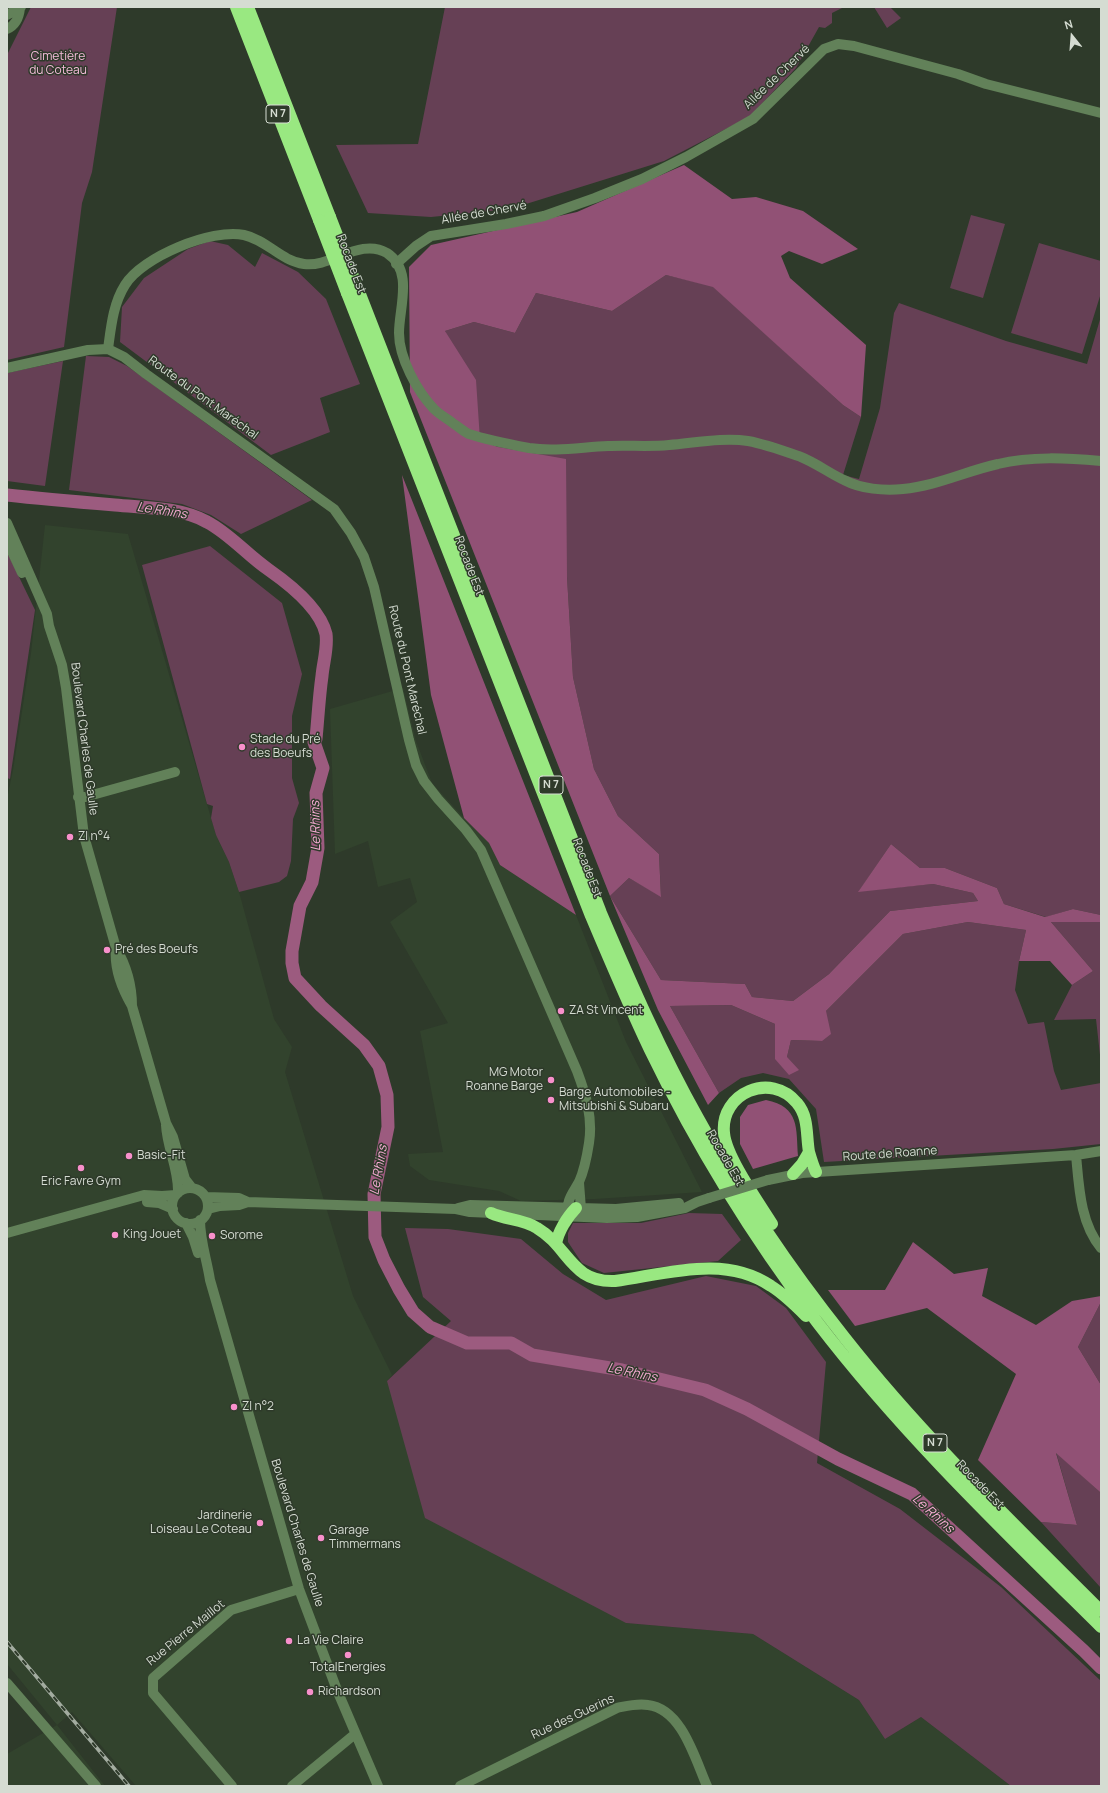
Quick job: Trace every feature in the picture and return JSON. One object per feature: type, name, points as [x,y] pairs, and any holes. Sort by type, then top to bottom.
[{"type":"highway","name":"Rocade Est","points":[[236,7],[325,218]]},
{"type":"highway","name":"Rocade Est","points":[[248,7],[325,218],[590,916],[619,984],[662,1073],[688,1122],[735,1203],[783,1274],[818,1322],[880,1399],[926,1450],[1101,1627]]},
{"type":"highway","name":"Rocade Est","points":[[353,291],[601,913],[630,982],[661,1048],[698,1119],[746,1199],[787,1260],[846,1340],[909,1414],[951,1459],[1101,1611]]},
{"type":"highway","points":[[787,1260],[783,1242],[737,1167],[726,1144],[724,1134],[726,1114],[736,1098],[752,1089],[761,1087],[782,1090],[798,1103],[803,1111],[807,1129],[809,1152],[816,1172]]},
{"type":"highway","points":[[793,1174],[802,1164],[809,1152]]},
{"type":"highway","points":[[556,1244],[558,1236],[574,1211]]},
{"type":"highway","points":[[491,1213],[502,1218],[517,1220],[536,1226],[549,1236],[580,1272],[591,1278],[600,1280],[615,1280],[697,1269],[728,1269],[742,1272],[770,1285],[783,1294],[808,1318],[818,1322]]},
{"type":"street","points":[[7,15],[20,8],[20,15],[14,25],[7,29]]},
{"type":"street","name":"Allée de Chervé","points":[[396,264],[416,246],[431,236],[506,224],[544,216],[596,198],[648,176],[692,154],[752,119],[824,49],[838,44],[1101,113]]},
{"type":"street","points":[[7,368],[88,350],[108,349],[115,305],[126,282],[149,262],[181,245],[204,237],[242,234],[262,241],[284,257],[304,264],[324,262],[358,250],[376,249],[387,254],[402,274],[404,285],[399,332],[400,343],[411,377],[435,409],[467,433],[531,448],[564,449],[609,446],[666,446],[707,441],[746,441],[802,458],[847,482],[868,488],[902,489],[943,481],[995,465],[1019,460],[1072,458],[1101,461]]},
{"type":"street","name":"Route du Pont Maréchal","points":[[108,349],[124,357],[334,509],[351,533],[364,557],[374,587],[409,740],[416,764],[424,781],[481,850],[577,1071],[587,1099],[590,1124],[589,1143],[574,1211]]},
{"type":"street","name":"Boulevard Charles de Gaulle","points":[[7,523],[47,614],[49,626],[62,665],[84,836],[116,948],[122,958],[129,981],[132,992],[132,1006],[166,1123],[174,1137],[185,1179],[192,1188]]},
{"type":"street","name":"Boulevard Charles de Gaulle","points":[[7,541],[42,617],[49,626]]},
{"type":"street","points":[[78,797],[85,797],[175,772]]},
{"type":"street","name":"Boulevard Charles de Gaulle","points":[[166,1123],[166,1138],[178,1178],[177,1194]]},
{"type":"street","name":"Route de Roanne","points":[[574,1211],[697,1202],[768,1180],[793,1174],[1076,1155],[1101,1151]]},
{"type":"street","points":[[1076,1155],[1079,1196],[1085,1218],[1101,1248]]},
{"type":"street","points":[[192,1188],[198,1189],[206,1197],[208,1210],[206,1215],[200,1220],[186,1223],[177,1217],[173,1210],[173,1202],[177,1194],[182,1190],[192,1188]]},
{"type":"street","points":[[7,1233],[144,1195],[162,1196],[177,1194]]},
{"type":"street","points":[[206,1197],[239,1198],[248,1202]]},
{"type":"street","points":[[130,1200],[159,1203],[173,1210]]},
{"type":"street","points":[[208,1210],[220,1206],[239,1205],[248,1202],[456,1209],[470,1212],[491,1213],[574,1211]]},
{"type":"street","points":[[456,1209],[470,1205],[574,1211]]},
{"type":"street","name":"Boulevard Charles de Gaulle","points":[[200,1220],[200,1235],[208,1264],[210,1280],[299,1589],[355,1734],[378,1786]]},
{"type":"street","name":"Boulevard Charles de Gaulle","points":[[186,1223],[193,1237],[201,1267],[210,1280]]},
{"type":"street","name":"Rue Pierre Maillot","points":[[232,1786],[153,1693],[152,1678],[231,1610],[299,1589]]},
{"type":"street","points":[[7,1683],[96,1786]]},
{"type":"street","name":"Rue des Guerins","points":[[460,1786],[617,1708],[634,1705],[649,1705],[666,1712],[681,1727],[707,1786]]},
{"type":"street","points":[[292,1786],[355,1734]]},
{"type":"shaded area","points":[[684,165],[732,199],[756,197],[803,211],[858,249],[822,264],[789,251],[781,256],[790,278],[866,345],[861,417],[843,405],[713,287],[666,275],[612,311],[536,293],[515,333],[474,322],[445,331],[476,380],[480,440],[498,447],[566,459],[567,577],[573,677],[594,769],[618,816],[659,854],[661,897],[629,878],[610,896],[410,392],[409,267],[431,245],[577,212]]},
{"type":"shaded area","points":[[402,475],[576,915],[500,865],[489,843],[464,818],[431,695]]},
{"type":"shaded area","points":[[45,525],[128,534],[216,835],[229,862],[239,892],[274,1019],[292,1047],[285,1072],[353,1296],[392,1375],[387,1381],[626,1623],[753,1634],[859,1700],[885,1739],[921,1717],[1011,1786],[136,1786],[72,1712],[57,1725],[7,1664],[7,799],[13,770],[31,653]]},
{"type":"shaded area","points":[[403,688],[416,741],[432,783],[489,843],[500,865],[576,915],[626,1042],[702,1192],[595,1199],[521,1201],[499,1191],[429,1180],[410,1166],[408,1154],[443,1152],[420,1031],[448,1023],[390,922],[417,902],[410,878],[378,887],[368,841],[335,854],[330,709]]},
{"type":"shaded area","points":[[891,844],[920,868],[945,868],[997,888],[1004,904],[1045,917],[1073,909],[1101,915],[1101,922],[1051,922],[1093,971],[1072,985],[1050,961],[1019,961],[1026,930],[968,922],[903,934],[826,1011],[831,1034],[822,1041],[791,1040],[787,1057],[799,1070],[789,1075],[775,1059],[775,1024],[731,1005],[670,1006],[719,1093],[708,1105],[658,1010],[610,896],[661,980],[745,984],[752,997],[793,1001],[829,974],[890,911],[978,901],[973,893],[933,884],[858,892]]},
{"type":"shaded area","points":[[766,1100],[777,1103],[791,1113],[796,1128],[798,1156],[753,1169],[740,1144],[740,1117],[748,1105]]},
{"type":"shaded area","points":[[913,1242],[954,1274],[988,1268],[982,1296],[1036,1325],[1072,1301],[1101,1296],[1101,1302],[1078,1347],[1101,1385],[1101,1493],[1056,1453],[1077,1525],[1041,1522],[978,1460],[1016,1374],[927,1308],[855,1326],[828,1290],[885,1290]]},
{"type":"shaded area","points":[[57,1725],[105,1786],[7,1786],[7,1754]]},
{"type":"green space","name":"Cimetière du Coteau","points":[[31,7],[117,7],[92,172],[82,203],[64,347],[7,360],[7,55]]},
{"type":"green space","points":[[445,7],[844,7],[832,13],[832,23],[825,28],[819,27],[796,68],[749,117],[664,161],[510,209],[431,217],[368,213],[336,145],[418,144]]},
{"type":"green space","points":[[874,7],[890,7],[901,18],[887,28]]},
{"type":"green space","points":[[971,215],[1005,224],[983,298],[950,288]]},
{"type":"green space","points":[[210,241],[228,245],[255,267],[262,253],[298,272],[326,299],[360,384],[320,398],[330,432],[271,455],[120,342],[122,307],[144,278],[188,249]]},
{"type":"green space","points":[[1039,243],[1101,261],[1101,293],[1082,354],[1011,333]]},
{"type":"green space","points":[[666,275],[713,286],[843,405],[861,417],[843,475],[859,479],[880,408],[894,313],[899,303],[1006,341],[1087,364],[1101,316],[1101,915],[1073,909],[1046,917],[1004,904],[997,888],[945,868],[920,868],[891,844],[859,891],[933,884],[973,893],[978,901],[890,911],[829,974],[793,1001],[752,997],[745,984],[661,980],[610,896],[629,878],[661,896],[659,854],[618,816],[594,769],[573,677],[567,577],[498,447],[480,440],[445,331],[474,322],[515,333],[536,293],[612,311]]},
{"type":"green space","points":[[86,356],[109,357],[127,366],[312,500],[241,534],[211,515],[182,504],[69,490]]},
{"type":"green space","points":[[63,361],[45,486],[7,481],[7,373]]},
{"type":"green space","name":"Stade du Pré des Boeufs","points":[[210,546],[282,603],[302,674],[292,716],[292,778],[299,803],[293,819],[291,861],[287,876],[279,882],[239,892],[229,862],[216,835],[211,818],[213,806],[207,804],[142,565]]},
{"type":"green space","points":[[7,552],[35,610],[10,779],[7,778]]},
{"type":"green space","points":[[968,922],[1026,930],[1019,961],[1015,990],[1028,1024],[1044,1022],[1054,1071],[1061,1090],[1101,1083],[1101,1144],[1053,1149],[824,1162],[816,1109],[789,1079],[763,1073],[741,1078],[719,1093],[670,1006],[731,1005],[775,1024],[775,1059],[787,1057],[791,1040],[821,1041],[826,1011],[903,934]]},
{"type":"green space","points":[[1051,922],[1101,922],[1101,1064],[1096,1019],[1054,1020],[1072,985],[1093,971]]},
{"type":"green space","points":[[689,1213],[722,1214],[741,1240],[718,1261],[604,1273],[582,1263],[568,1242],[568,1233],[573,1223],[641,1223]]},
{"type":"green space","points":[[405,1228],[448,1229],[521,1239],[563,1274],[606,1300],[706,1276],[756,1286],[786,1308],[826,1362],[817,1463],[900,1509],[1001,1587],[1101,1681],[1101,1786],[1011,1786],[921,1717],[885,1739],[859,1700],[753,1634],[626,1623],[425,1518],[387,1381],[451,1321],[423,1297]]},
{"type":"green space","points":[[1101,1302],[1101,1385],[1078,1347]]},
{"type":"green space","points":[[1056,1452],[1101,1493],[1101,1588],[1041,1522],[1077,1525]]},
{"type":"waterway","name":"Le Rhins","points":[[7,495],[162,509],[185,513],[197,517],[223,532],[294,590],[311,606],[323,624],[326,634],[326,645],[316,739],[314,742],[323,768],[316,793],[318,848],[312,882],[300,906],[292,951],[292,963],[295,978],[321,1006],[364,1045],[379,1066],[387,1095],[388,1127],[374,1194],[375,1237],[384,1260],[413,1312],[430,1327],[467,1343],[511,1343],[532,1355],[622,1370],[705,1390],[747,1409],[838,1459],[912,1494],[1101,1668]]},
{"type":"railway","points":[[7,1642],[129,1786]]},
{"type":"place","name":"Stade du Pré des Boeufs","points":[[242,747]]},
{"type":"place","name":"ZI n°4","points":[[70,837]]},
{"type":"place","name":"Pré des Boeufs","points":[[107,950]]},
{"type":"place","name":"ZA St Vincent","points":[[561,1011]]},
{"type":"place","name":"MG Motor Roanne Barge","points":[[551,1080]]},
{"type":"place","name":"Barge Automobiles - Mitsubishi & Subaru","points":[[551,1100]]},
{"type":"place","name":"Basic-Fit","points":[[129,1156]]},
{"type":"place","name":"Eric Favre Gym","points":[[81,1168]]},
{"type":"place","name":"King Jouet","points":[[115,1235]]},
{"type":"place","name":"Sorome","points":[[212,1236]]},
{"type":"place","name":"ZI n°2","points":[[234,1407]]},
{"type":"place","name":"Jardinerie Loiseau Le Coteau","points":[[260,1523]]},
{"type":"place","name":"Garage Timmermans","points":[[321,1538]]},
{"type":"place","name":"La Vie Claire","points":[[289,1641]]},
{"type":"place","name":"TotalEnergies","points":[[348,1655]]},
{"type":"place","name":"Richardson","points":[[310,1692]]}]
